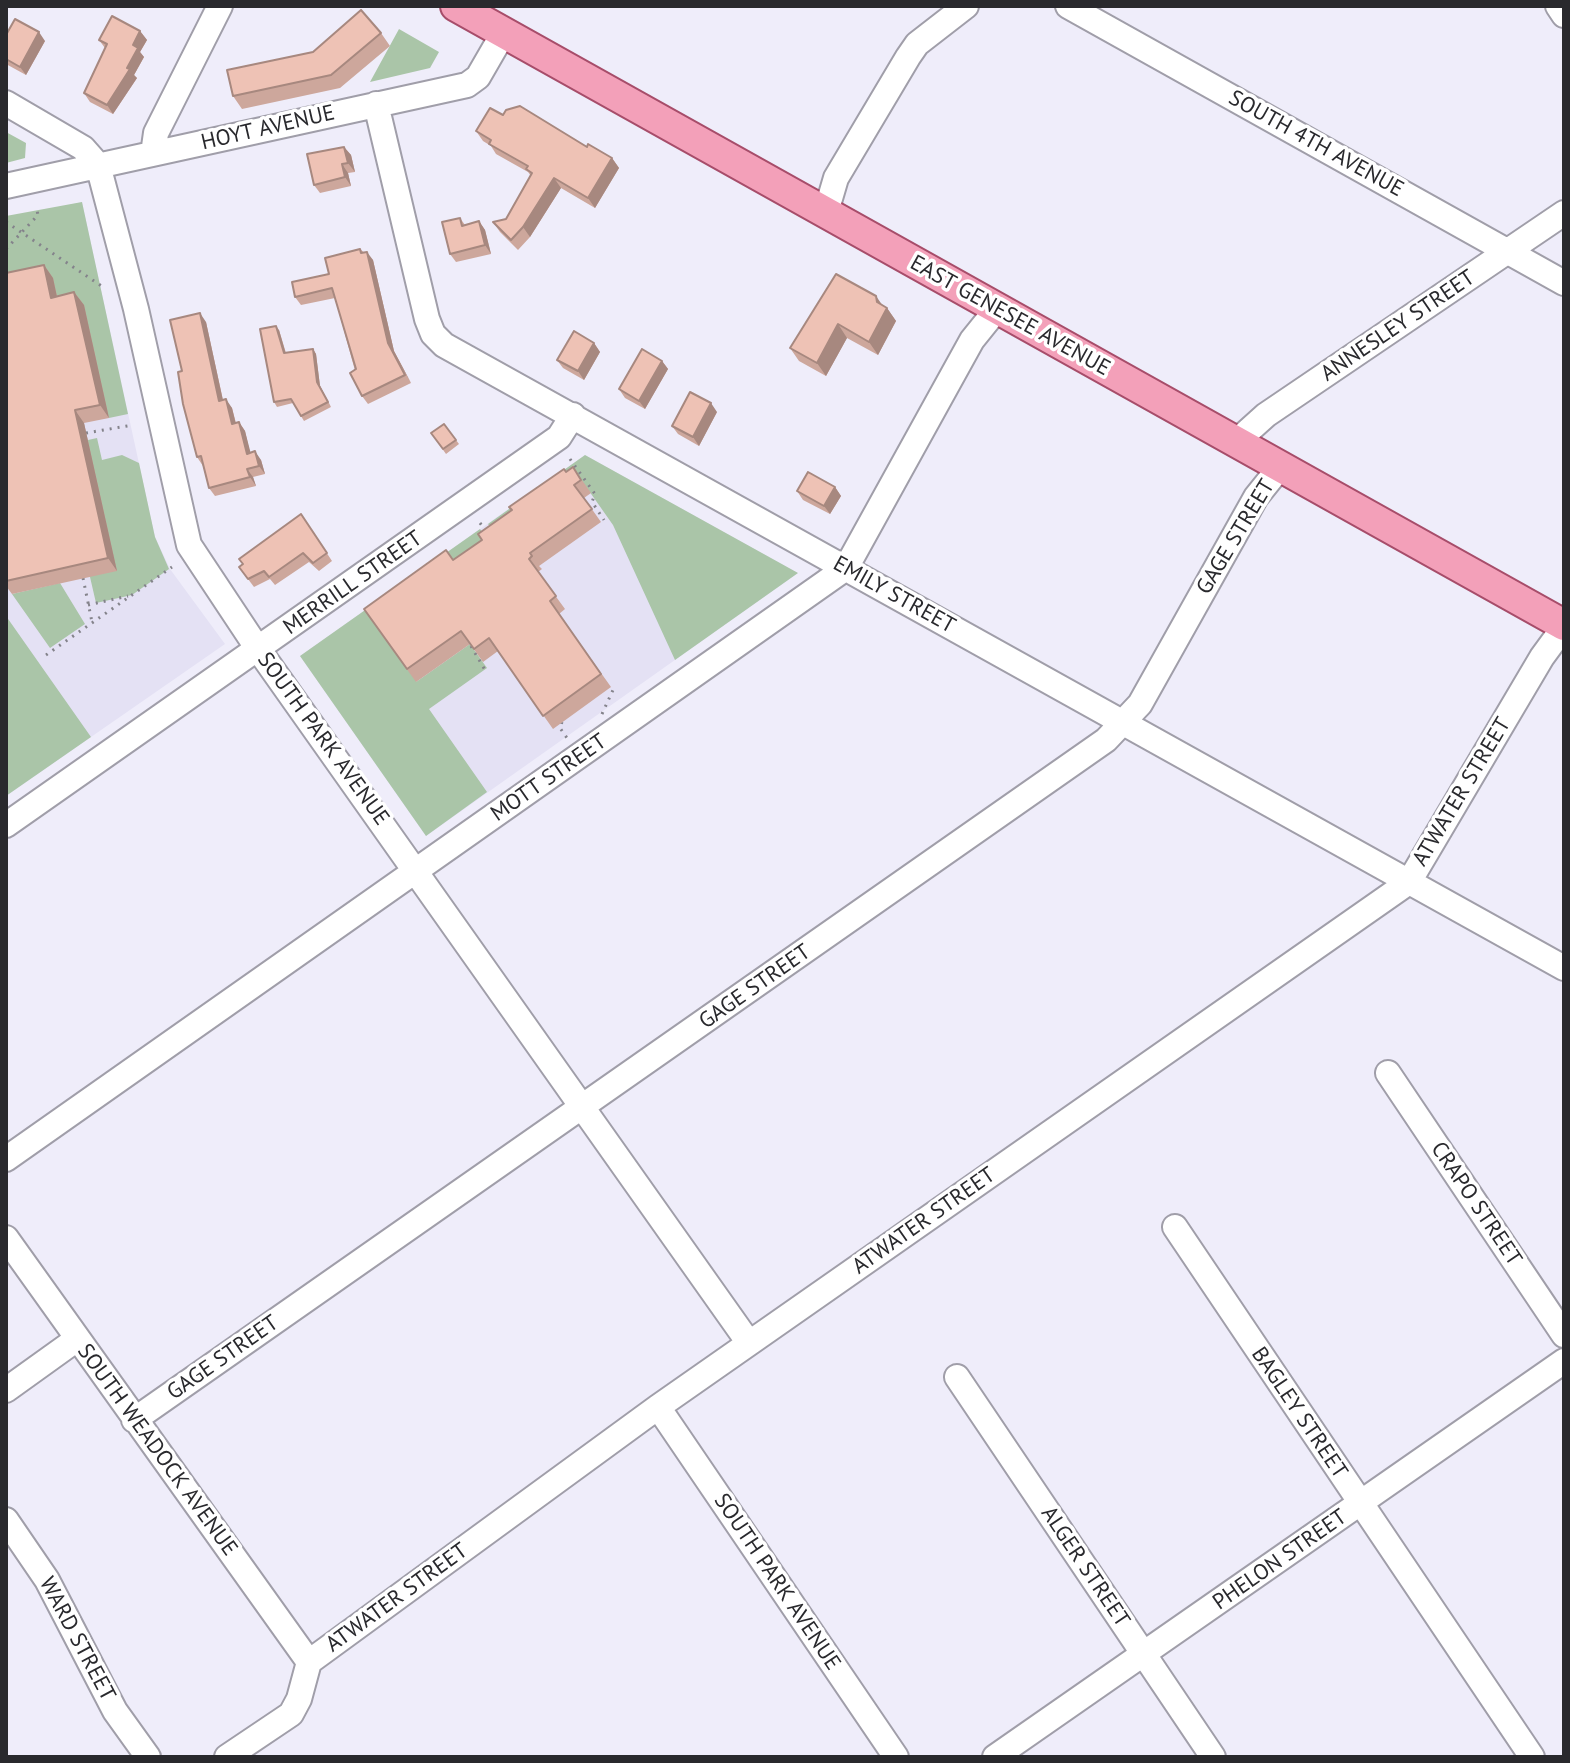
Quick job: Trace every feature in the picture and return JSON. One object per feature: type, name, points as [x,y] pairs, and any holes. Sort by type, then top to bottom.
[{"type":"main road","name":"EAST GENESEE AVENUE","points":[[456,6],[1564,626]]},
{"type":"street","points":[[153,154],[156,133],[220,6]]},
{"type":"street","points":[[826,212],[836,178],[908,57],[917,44],[966,6]]},
{"type":"street","name":"SOUTH 4TH AVENUE","points":[[1068,6],[1564,283]]},
{"type":"street","points":[[1558,6],[1564,15]]},
{"type":"street","name":"HOYT AVENUE","points":[[6,186],[467,85],[478,77],[504,32]]},
{"type":"street","points":[[6,103],[83,148],[98,165]]},
{"type":"street","name":"EMILY STREET","points":[[376,104],[433,334],[444,345],[1564,968]]},
{"type":"street","name":"SOUTH PARK AVENUE","points":[[98,165],[136,309],[189,545],[258,649],[749,1343]]},
{"type":"street","name":"ANNESLEY STREET","points":[[1236,442],[1266,415],[1564,213]]},
{"type":"street","name":"MOTT STREET","points":[[6,1159],[846,568],[972,340],[997,309]]},
{"type":"street","name":"MERRILL STREET","points":[[6,825],[559,437],[573,415]]},
{"type":"street","name":"GAGE STREET","points":[[134,1420],[1126,723],[1256,497],[1281,466]]},
{"type":"street","name":"ATWATER STREET","points":[[227,1757],[291,1714],[299,1699],[309,1662],[658,1407],[1409,882],[1542,657],[1564,626]]},
{"type":"street","name":"CRAPO STREET","points":[[1388,1073],[1564,1335]]},
{"type":"street","name":"BAGLEY STREET","points":[[1175,1227],[1532,1757]]},
{"type":"street","name":"SOUTH WEADOCK AVENUE","points":[[6,1238],[309,1662]]},
{"type":"street","points":[[6,1390],[77,1339]]},
{"type":"street","name":"PHELON STREET","points":[[995,1757],[1564,1361]]},
{"type":"street","name":"ALGER STREET","points":[[957,1377],[1213,1757]]},
{"type":"street","name":"SOUTH PARK AVENUE","points":[[658,1407],[896,1757]]},
{"type":"street","name":"WARD STREET","points":[[6,1520],[47,1580],[115,1711],[148,1757]]},
{"type":"path","points":[[6,249],[38,215],[36,206]]},
{"type":"path","points":[[6,222],[103,287]]},
{"type":"path","points":[[86,433],[133,425]]},
{"type":"path","points":[[570,459],[595,494],[592,502],[604,520]]},
{"type":"path","points":[[480,523],[494,542]]},
{"type":"path","points":[[46,655],[172,567]]},
{"type":"path","points":[[83,578],[92,623]]},
{"type":"path","points":[[88,605],[132,595]]},
{"type":"path","points":[[471,646],[485,670]]},
{"type":"path","points":[[602,714],[613,690]]},
{"type":"path","points":[[562,722],[560,728],[567,738]]},
{"type":"shaded area","points":[[82,202],[155,537],[170,569],[225,644],[6,796],[6,219]]},
{"type":"shaded area","points":[[585,455],[798,573],[426,836],[300,656]]},
{"type":"green space","points":[[399,29],[439,52],[430,68],[370,82]]},
{"type":"green space","points":[[6,132],[26,143],[25,158],[6,163]]},
{"type":"green space","points":[[82,202],[128,414],[109,418],[60,311],[6,288],[6,216]]},
{"type":"green space","points":[[97,438],[102,460],[122,455],[139,463],[155,537],[169,569],[132,595],[96,603],[90,577],[88,440]]},
{"type":"green space","points":[[585,455],[798,573],[675,660],[613,525],[582,481],[499,539],[488,524]]},
{"type":"green space","points":[[480,529],[491,544],[416,682],[470,644],[487,668],[429,709],[487,792],[426,836],[300,656]]},
{"type":"green space","points":[[60,583],[85,624],[50,648],[12,594]]},
{"type":"green space","points":[[6,616],[91,737],[6,796]]},
{"type":"building","points":[[361,10],[381,33],[331,75],[233,96],[227,70],[313,52]]},
{"type":"building","points":[[112,16],[140,31],[133,45],[138,48],[127,68],[130,69],[107,105],[84,93],[107,44],[99,40]]},
{"type":"building","points":[[15,19],[39,32],[20,67],[6,59],[6,35]]},
{"type":"building","points":[[520,106],[587,147],[588,144],[612,158],[588,198],[554,178],[523,227],[511,240],[493,222],[506,219],[532,173],[526,169],[528,166],[489,144],[491,140],[476,131],[490,108],[503,115],[506,110]]},
{"type":"building","points":[[344,147],[348,163],[342,164],[345,177],[314,185],[307,154]]},
{"type":"building","points":[[460,218],[462,226],[479,221],[485,245],[450,254],[442,222]]},
{"type":"building","points":[[360,249],[361,253],[367,252],[388,343],[405,375],[362,396],[350,373],[356,369],[332,288],[295,297],[292,282],[329,274],[325,258]]},
{"type":"building","points":[[44,265],[51,298],[74,292],[100,405],[75,410],[108,558],[6,581],[6,273]]},
{"type":"building","points":[[836,274],[876,296],[877,302],[887,308],[869,342],[838,324],[817,363],[790,348]]},
{"type":"building","points":[[200,313],[219,401],[226,399],[232,424],[239,422],[247,454],[255,451],[259,466],[247,469],[250,477],[209,488],[183,404],[178,372],[182,371],[170,320]]},
{"type":"building","points":[[276,326],[284,353],[313,349],[317,382],[328,402],[301,416],[291,399],[274,402],[260,329]]},
{"type":"building","points":[[574,331],[594,343],[578,371],[557,360]]},
{"type":"building","points":[[642,349],[662,361],[639,401],[619,389]]},
{"type":"building","points":[[690,392],[711,403],[693,437],[672,426]]},
{"type":"building","points":[[444,424],[456,440],[443,449],[431,433]]},
{"type":"building","points":[[573,467],[581,480],[574,485],[592,509],[530,553],[532,556],[529,559],[556,596],[550,601],[601,674],[543,716],[489,638],[474,649],[461,631],[407,669],[364,609],[446,550],[453,560],[482,540],[478,534],[512,510],[509,507],[564,469],[566,472]]},
{"type":"building","points":[[808,472],[835,487],[824,506],[797,491]]},
{"type":"building","points":[[301,514],[327,553],[313,563],[303,553],[269,577],[264,571],[248,579],[239,567],[243,564],[239,559]]}]
